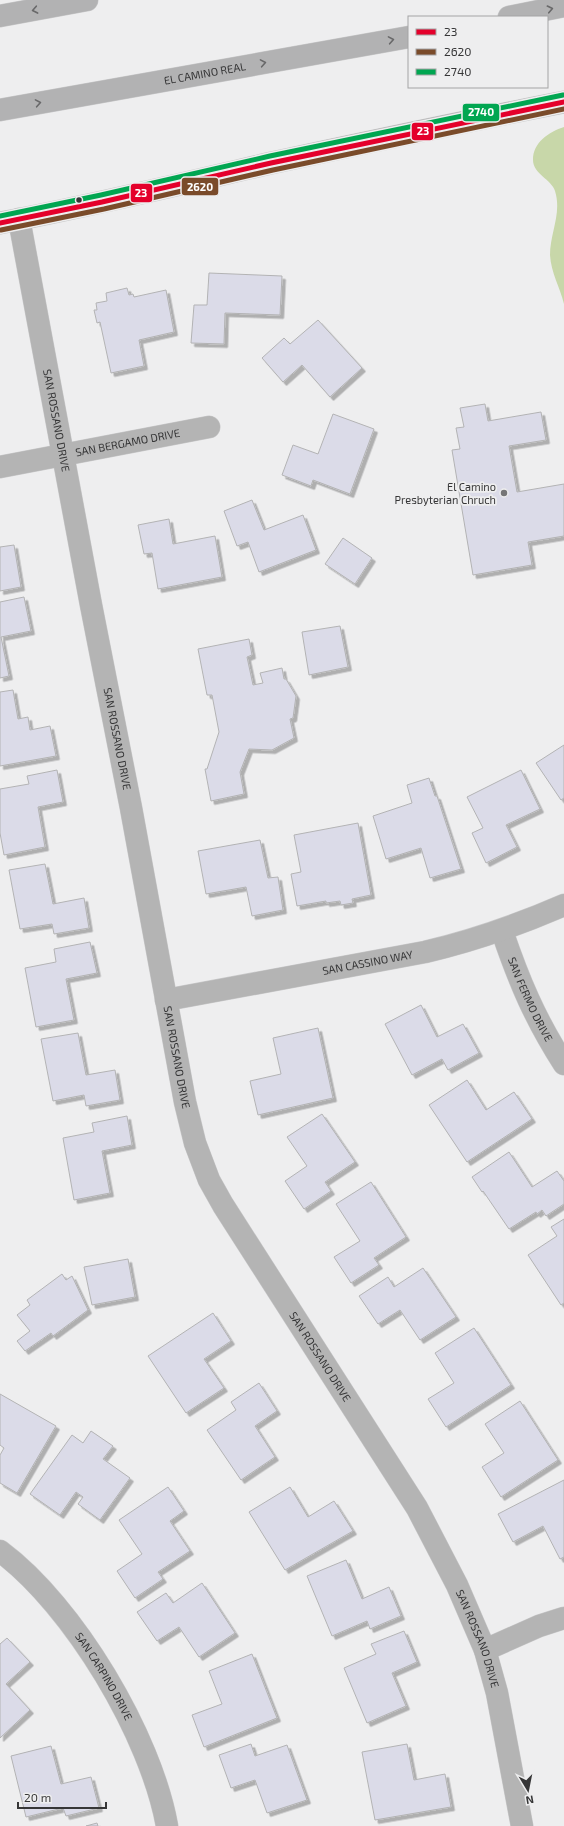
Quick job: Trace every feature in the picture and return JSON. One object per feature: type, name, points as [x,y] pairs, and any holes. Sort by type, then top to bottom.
[{"type":"highway","points":[[0,16],[87,0]]},
{"type":"highway","points":[[514,16],[564,6]]},
{"type":"highway","name":"EL CAMINO REAL","points":[[0,110],[408,37]]},
{"type":"street","points":[[10,221],[127,197],[456,123],[564,102]]},
{"type":"street","name":"SAN ROSSANO DRIVE","points":[[10,221],[63,455],[131,808],[185,1102],[195,1143],[209,1180],[251,1250],[417,1508],[457,1585],[485,1650],[497,1693],[522,1826]]},
{"type":"street","name":"SAN BERGAMO DRIVE","points":[[0,467],[209,428]]},
{"type":"street","name":"SAN CASSINO WAY","points":[[166,1000],[425,952],[464,943],[502,931],[564,905]]},
{"type":"street","name":"SAN FERMO DRIVE","points":[[502,931],[533,1011],[564,1064]]},
{"type":"street","name":"SAN CARPINO DRIVE","points":[[0,1551],[27,1575],[49,1598],[69,1623],[102,1670],[130,1722],[153,1773],[167,1826]]},
{"type":"street","points":[[485,1650],[539,1626],[564,1618]]},
{"type":"green space","points":[[564,127],[564,304],[552,268],[550,255],[557,199],[553,187],[536,169],[533,160],[539,143],[548,135]]},
{"type":"building","points":[[209,273],[282,276],[280,315],[225,313],[224,344],[191,343],[194,305],[207,305]]},
{"type":"building","points":[[127,288],[129,295],[133,294],[134,297],[166,290],[174,332],[139,340],[144,366],[111,373],[100,322],[97,323],[94,310],[97,310],[96,303],[107,301],[106,293]]},
{"type":"building","points":[[318,320],[362,368],[330,397],[302,365],[283,382],[262,358],[284,338],[290,344]]},
{"type":"building","points":[[485,404],[488,421],[541,412],[546,440],[509,446],[517,492],[564,484],[564,536],[528,542],[532,565],[473,575],[452,450],[460,449],[456,428],[464,427],[460,408]]},
{"type":"building","points":[[333,414],[374,429],[350,494],[313,480],[311,486],[282,475],[293,445],[318,454]]},
{"type":"building","points":[[252,500],[264,530],[303,515],[316,550],[259,572],[248,542],[237,546],[224,511]]},
{"type":"building","points":[[169,519],[173,544],[215,536],[222,577],[158,589],[152,553],[144,554],[138,525]]},
{"type":"building","points":[[343,538],[372,558],[355,584],[325,564]]},
{"type":"building","points":[[14,545],[21,587],[0,591],[0,547]]},
{"type":"building","points":[[24,597],[31,631],[1,637],[9,676],[0,678],[0,602]]},
{"type":"building","points":[[340,626],[348,667],[309,675],[302,632]]},
{"type":"building","points":[[249,639],[252,655],[247,657],[253,685],[263,683],[260,673],[282,668],[284,679],[286,679],[296,696],[293,718],[290,719],[294,738],[272,750],[249,749],[240,772],[244,794],[211,801],[205,769],[207,769],[219,732],[212,695],[207,695],[198,649]]},
{"type":"building","points":[[13,690],[18,719],[28,717],[30,730],[50,726],[56,756],[0,766],[0,692]]},
{"type":"building","points":[[564,745],[564,798],[561,800],[536,763]]},
{"type":"building","points":[[57,770],[63,802],[38,807],[45,847],[4,855],[0,833],[0,789],[29,784],[27,776]]},
{"type":"building","points":[[521,770],[540,809],[506,825],[517,847],[486,863],[472,833],[483,828],[467,797]]},
{"type":"building","points":[[429,778],[435,796],[437,796],[461,869],[430,878],[421,848],[386,859],[373,816],[412,803],[407,785]]},
{"type":"building","points":[[358,823],[371,895],[352,899],[353,903],[341,905],[340,901],[326,903],[326,901],[297,906],[291,874],[301,872],[294,835]]},
{"type":"building","points":[[260,840],[268,878],[278,877],[283,910],[252,916],[246,887],[206,894],[198,851]]},
{"type":"building","points":[[45,864],[53,904],[84,898],[89,928],[54,934],[52,924],[20,929],[9,870]]},
{"type":"building","points":[[90,942],[97,973],[66,979],[74,1020],[36,1027],[25,968],[56,962],[54,949]]},
{"type":"building","points":[[421,1005],[437,1037],[463,1024],[479,1053],[448,1070],[442,1059],[412,1075],[385,1024]]},
{"type":"building","points":[[318,1028],[333,1098],[258,1115],[250,1081],[281,1074],[273,1038]]},
{"type":"building","points":[[78,1033],[86,1075],[115,1070],[120,1100],[86,1106],[84,1095],[53,1101],[41,1039]]},
{"type":"building","points":[[467,1080],[486,1110],[514,1092],[532,1119],[467,1162],[429,1105]]},
{"type":"building","points":[[322,1114],[355,1162],[325,1182],[331,1191],[304,1209],[285,1181],[307,1166],[287,1137]]},
{"type":"building","points":[[127,1116],[132,1145],[102,1151],[110,1193],[74,1200],[63,1138],[94,1132],[92,1123]]},
{"type":"building","points":[[509,1152],[532,1187],[557,1171],[564,1181],[564,1204],[546,1216],[542,1210],[537,1214],[536,1212],[509,1229],[472,1177]]},
{"type":"building","points":[[371,1182],[406,1237],[374,1258],[379,1265],[351,1283],[334,1257],[360,1241],[336,1204]]},
{"type":"building","points":[[564,1219],[564,1303],[561,1305],[528,1255],[557,1236],[551,1227]]},
{"type":"building","points":[[128,1259],[135,1297],[92,1305],[84,1267]]},
{"type":"building","points":[[423,1268],[456,1317],[420,1340],[400,1310],[378,1324],[359,1296],[388,1277],[394,1287]]},
{"type":"building","points":[[62,1274],[66,1280],[72,1276],[88,1310],[53,1336],[51,1333],[25,1351],[17,1341],[30,1331],[17,1315],[30,1305],[27,1300]]},
{"type":"building","points":[[213,1313],[231,1341],[204,1359],[224,1388],[186,1413],[148,1356]]},
{"type":"building","points":[[474,1328],[511,1385],[446,1427],[428,1399],[454,1383],[435,1353]]},
{"type":"building","points":[[259,1383],[277,1411],[255,1426],[275,1457],[241,1480],[207,1430],[236,1410],[231,1402]]},
{"type":"building","points":[[0,1394],[56,1426],[17,1493],[0,1483],[0,1455],[4,1448],[0,1445]]},
{"type":"building","points":[[520,1401],[558,1460],[501,1497],[482,1467],[504,1453],[485,1424]]},
{"type":"building","points":[[91,1431],[113,1446],[103,1459],[130,1478],[100,1520],[78,1504],[83,1497],[76,1492],[60,1515],[30,1494],[72,1435],[83,1443]]},
{"type":"building","points":[[564,1480],[564,1557],[560,1559],[543,1526],[513,1542],[498,1514]]},
{"type":"building","points":[[168,1487],[184,1511],[170,1521],[190,1551],[158,1572],[163,1579],[135,1598],[117,1571],[142,1554],[119,1520]]},
{"type":"building","points":[[290,1487],[308,1517],[334,1501],[353,1531],[285,1570],[249,1512]]},
{"type":"building","points":[[346,1560],[362,1599],[389,1587],[401,1616],[370,1629],[367,1621],[332,1636],[307,1576]]},
{"type":"building","points":[[202,1583],[235,1633],[199,1657],[179,1627],[157,1641],[137,1612],[166,1593],[173,1603]]},
{"type":"building","points":[[404,1631],[417,1662],[392,1673],[406,1706],[367,1723],[344,1668],[376,1654],[371,1644]]},
{"type":"building","points":[[7,1638],[30,1662],[6,1684],[30,1710],[0,1738],[0,1644]]},
{"type":"building","points":[[252,1654],[277,1718],[204,1747],[192,1715],[222,1704],[209,1671]]},
{"type":"building","points":[[251,1744],[255,1756],[287,1745],[307,1800],[267,1813],[255,1780],[231,1788],[219,1755]]},
{"type":"building","points":[[407,1744],[414,1780],[445,1774],[451,1807],[375,1820],[362,1752]]},
{"type":"building","points":[[51,1746],[61,1784],[91,1777],[99,1808],[66,1816],[63,1808],[26,1817],[11,1756]]},
{"type":"building","points":[[97,1823],[98,1826],[86,1826]]},
{"type":"transit line","name":"2740","points":[[0,216],[101,195],[270,156],[563,95]]},
{"type":"transit line","name":"23","points":[[0,223],[102,202],[271,163],[564,102]]},
{"type":"transit line","name":"2620","points":[[1,230],[104,209],[273,170],[564,109]]},
{"type":"place","name":"El Camino Presbyterian Chruch","points":[[504,493]]}]
